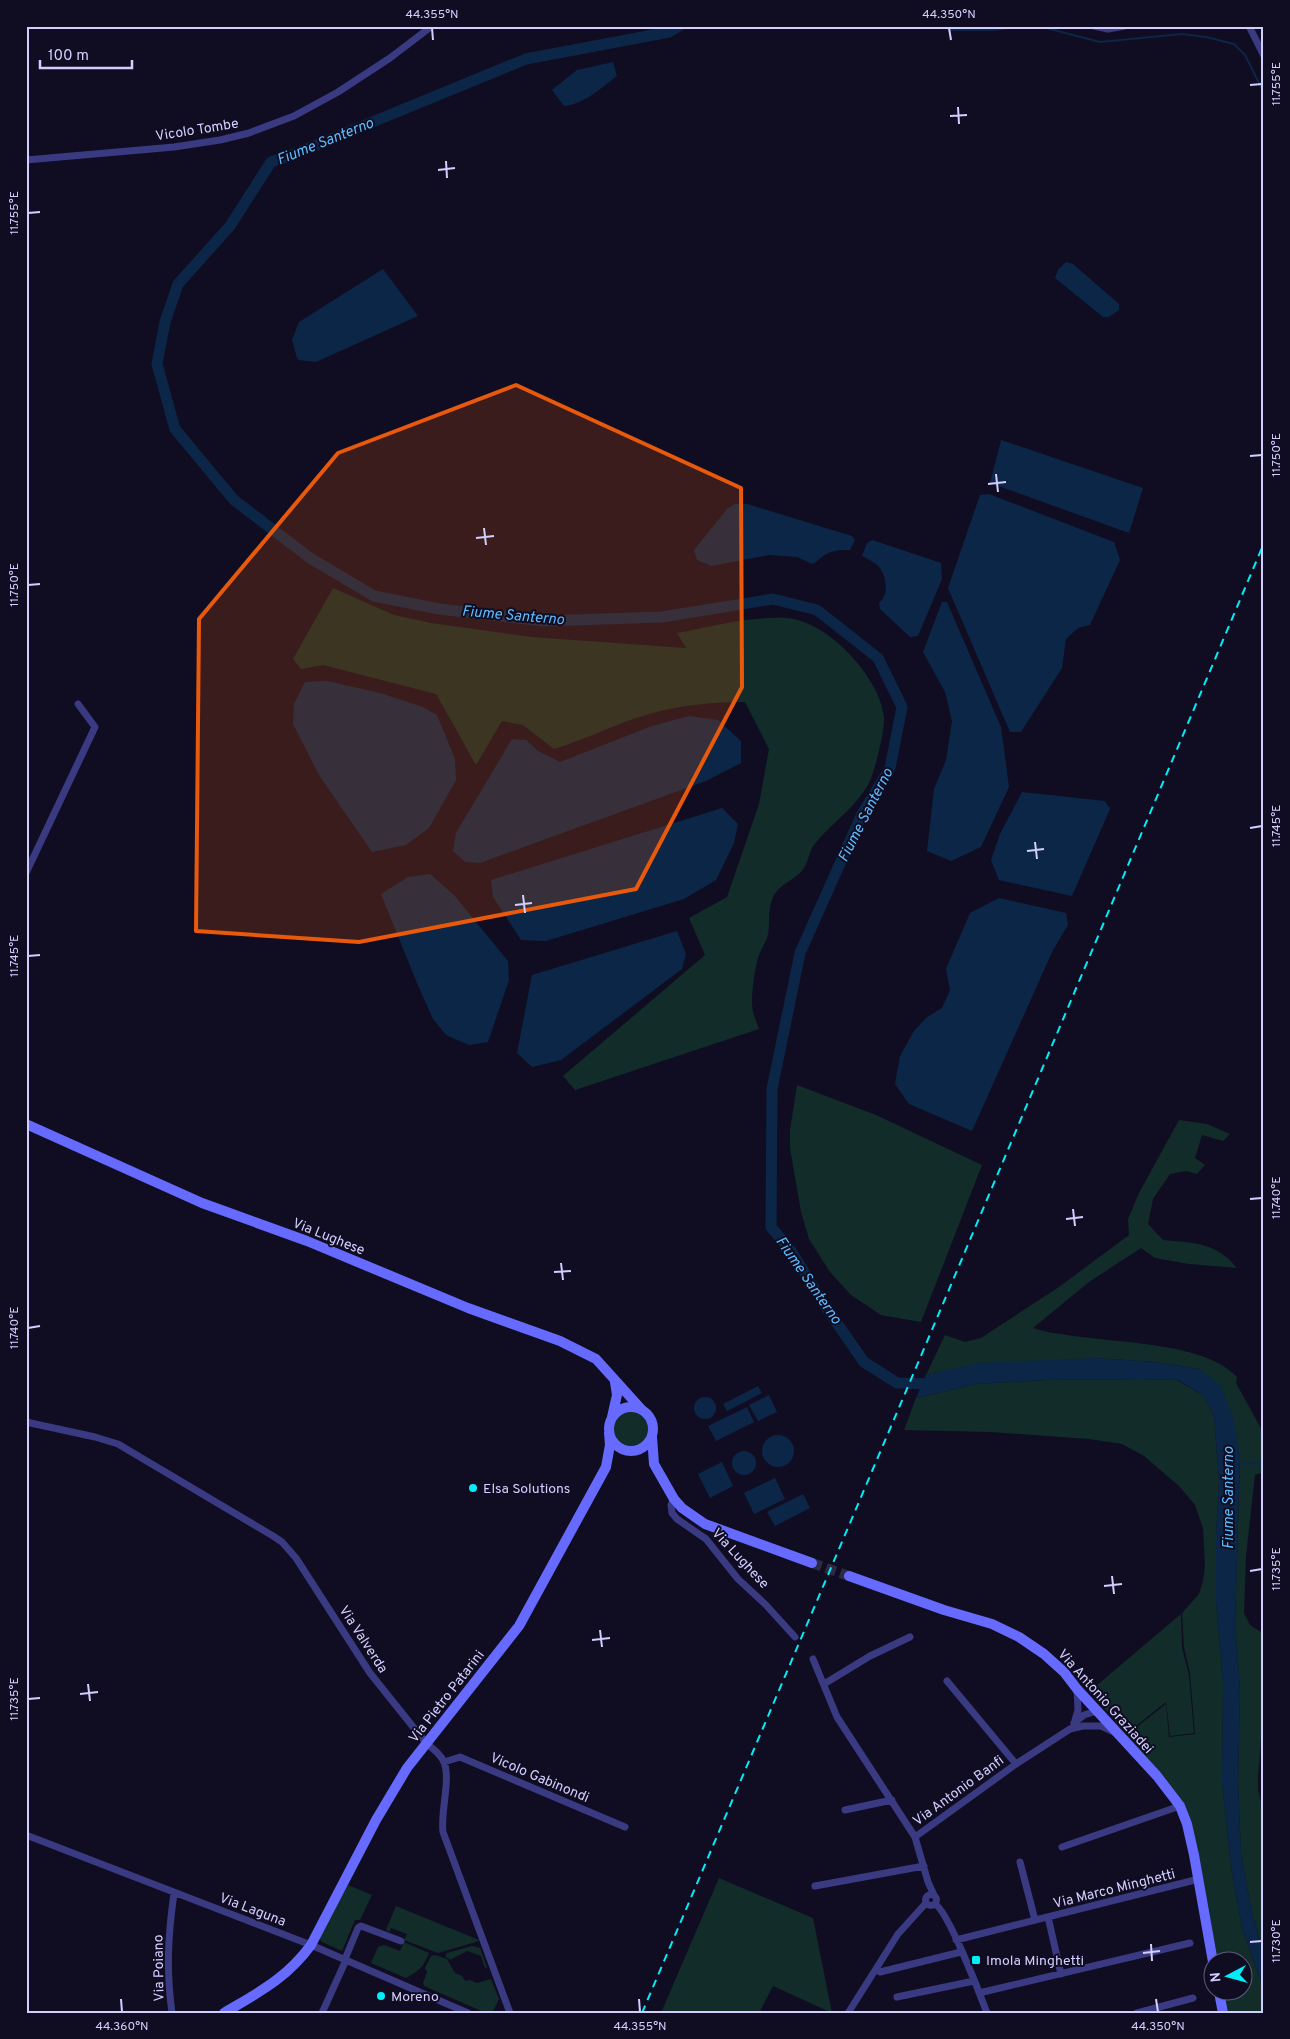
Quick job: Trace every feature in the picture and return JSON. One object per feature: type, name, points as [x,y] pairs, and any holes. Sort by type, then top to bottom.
[{"type":"main road","name":"Via Lughese","points":[[26,1124],[202,1204],[307,1241],[468,1308],[560,1341],[596,1359],[605,1367],[652,1422],[652,1437]]},
{"type":"main road","points":[[615,1381],[617,1395],[609,1433],[615,1446],[654,1464]]},
{"type":"main road","points":[[611,1419],[622,1409],[636,1408],[642,1410]]},
{"type":"main road","name":"Via Pietro Patarini","points":[[224,2013],[286,1974],[299,1962],[311,1945],[392,1792],[426,1743],[519,1626],[606,1467],[610,1445],[609,1433]]},
{"type":"main road","points":[[630,1452],[645,1447],[652,1437]]},
{"type":"main road","points":[[652,1437],[654,1464],[674,1499],[682,1508],[705,1524],[812,1563]]},
{"type":"main road","name":"Via Pietro Patarini","points":[[606,1467],[620,1455],[630,1452]]},
{"type":"main road","name":"Via Antonio Graziadei","points":[[849,1576],[944,1610],[992,1624],[1019,1637],[1044,1654],[1064,1672],[1077,1689],[1163,1783],[1180,1806],[1187,1824],[1212,1952]]},
{"type":"street","name":"Vicolo Tombe","points":[[26,160],[174,147],[220,140],[249,133],[294,116],[338,92],[390,58],[432,26]]},
{"type":"street","points":[[1094,26],[1108,29],[1125,26]]},
{"type":"street","points":[[1249,26],[1264,56]]},
{"type":"street","points":[[26,873],[95,727],[78,704]]},
{"type":"street","name":"Via Valverda","points":[[26,1422],[118,1444],[282,1542],[302,1568],[370,1673],[426,1743],[437,1752],[444,1762]]},
{"type":"street","name":"Via Lughese","points":[[674,1499],[672,1513],[677,1519],[706,1539],[738,1579],[766,1605],[794,1637]]},
{"type":"street","points":[[824,1684],[870,1656],[910,1637]]},
{"type":"street","points":[[813,1659],[837,1717],[915,1837],[928,1882],[930,1905],[935,1904],[940,1908],[956,1940],[987,2013]]},
{"type":"street","name":"Via Antonio Banfi","points":[[947,1682],[1016,1764]]},
{"type":"street","points":[[1072,1726],[1078,1710],[1077,1689]]},
{"type":"street","points":[[1083,1726],[1088,1723],[1097,1711]]},
{"type":"street","name":"Via Antonio Banfi","points":[[915,1837],[1072,1726],[1084,1714],[1097,1711]]},
{"type":"street","name":"Via Antonio Banfi","points":[[1072,1726],[1101,1726],[1117,1733]]},
{"type":"street","name":"Vicolo Gabinondi","points":[[444,1762],[460,1757],[625,1827]]},
{"type":"street","points":[[444,1762],[446,1774],[441,1822],[443,1832],[510,2013]]},
{"type":"street","points":[[845,1810],[892,1800]]},
{"type":"street","points":[[1062,1847],[1180,1806]]},
{"type":"street","name":"Via Laguna","points":[[26,1835],[311,1945],[468,2013]]},
{"type":"street","points":[[1020,1862],[1035,1920]]},
{"type":"street","points":[[815,1886],[924,1866]]},
{"type":"street","name":"Via Marco Minghetti","points":[[956,1940],[1199,1879]]},
{"type":"street","name":"Via Poiano","points":[[172,2013],[168,1983],[167,1947],[174,1893]]},
{"type":"street","points":[[848,2013],[898,1934],[929,1898]]},
{"type":"street","points":[[1048,1917],[1061,1974]]},
{"type":"street","points":[[322,2013],[358,1928],[361,1926],[401,1941]]},
{"type":"street","points":[[979,1993],[1190,1943]]},
{"type":"street","points":[[880,1972],[961,1952]]},
{"type":"street","points":[[896,1997],[974,1981]]},
{"type":"street","points":[[1137,2013],[1193,1998]]},
{"type":"highlighted area","points":[[516,385],[741,488],[742,687],[636,889],[359,942],[196,931],[199,619],[338,453]]},
{"type":"green space","points":[[333,588],[394,615],[431,623],[532,637],[686,648],[677,633],[745,620],[786,618],[802,621],[818,629],[849,653],[873,685],[880,701],[884,723],[879,750],[869,783],[857,801],[814,845],[801,872],[781,887],[774,895],[770,909],[768,933],[757,960],[753,991],[752,1006],[759,1029],[575,1090],[563,1076],[705,955],[689,918],[727,897],[759,804],[769,749],[745,702],[673,708],[625,722],[554,749],[523,725],[502,721],[476,765],[436,694],[323,665],[301,669],[293,659]]},
{"type":"green space","points":[[797,1085],[876,1115],[982,1165],[921,1322],[881,1315],[851,1295],[830,1272],[809,1239],[801,1212],[790,1148],[790,1130]]},
{"type":"green space","points":[[1179,1120],[1207,1124],[1230,1134],[1223,1141],[1202,1135],[1195,1158],[1205,1165],[1197,1174],[1186,1171],[1170,1174],[1153,1199],[1148,1224],[1163,1240],[1204,1245],[1221,1253],[1237,1268],[1189,1264],[1155,1258],[1141,1248],[1089,1282],[1033,1328],[1082,1337],[1170,1348],[1197,1354],[1220,1364],[1237,1377],[1236,1383],[1264,1434],[1264,1472],[1255,1475],[1246,1556],[1244,1613],[1250,1625],[1264,1634],[1263,1716],[1258,1790],[1264,1814],[1264,1954],[1252,1913],[1241,1854],[1238,1781],[1240,1691],[1235,1624],[1240,1457],[1199,1369],[1155,1362],[1095,1358],[926,1375],[945,1335],[965,1342],[981,1338],[1059,1287],[1129,1235],[1128,1219],[1139,1193]]},
{"type":"green space","points":[[1046,1380],[1177,1380],[1204,1396],[1214,1416],[1219,1481],[1216,1537],[1216,1601],[1223,1683],[1222,1782],[1231,1866],[1242,1928],[1251,1952],[1216,1952],[1190,1823],[1124,1737],[1166,1704],[1169,1737],[1195,1734],[1190,1674],[1184,1647],[1182,1613],[1199,1594],[1205,1566],[1203,1528],[1195,1505],[1179,1486],[1144,1456],[1122,1444],[1089,1439],[990,1432],[904,1430],[916,1398],[976,1384]]},
{"type":"green space","points":[[631,1411],[638,1412],[644,1416],[648,1422],[648,1436],[644,1442],[638,1446],[631,1447],[624,1446],[618,1442],[614,1436],[613,1429],[614,1422],[618,1416],[624,1412]]},
{"type":"green space","points":[[1181,1614],[1182,1648],[1189,1675],[1194,1733],[1170,1736],[1166,1702],[1126,1734],[1090,1691]]},
{"type":"green space","points":[[719,1878],[813,1918],[832,2013],[773,1986],[759,2013],[661,2013]]},
{"type":"green space","points":[[348,1885],[372,1895],[360,1920],[355,1920],[342,1951],[322,1942],[319,1938]]},
{"type":"green space","points":[[396,1906],[479,1941],[438,1953],[404,1940],[407,1934],[391,1928],[389,1932],[386,1930]]},
{"type":"green space","points":[[404,1942],[429,1953],[423,1965],[415,1973],[406,1978],[371,1963],[378,1947],[384,1945],[400,1951]]},
{"type":"green space","points":[[472,1946],[480,1948],[487,1967],[485,1968],[481,1956],[467,1951],[450,1960],[445,1956],[447,1953]]},
{"type":"green space","points":[[436,1955],[447,1959],[455,1973],[462,1976],[465,1981],[470,1980],[477,1983],[491,1979],[499,1999],[492,2013],[486,2013],[424,1986],[423,1983],[427,1972],[425,1968],[431,1956]]},
{"type":"green space","points":[[1252,1956],[1264,1990],[1264,2013],[1228,2013],[1226,2002],[1252,2002]]},
{"type":"water","points":[[613,62],[617,76],[592,95],[579,102],[564,106],[552,90],[577,70]]},
{"type":"water","points":[[1066,262],[1073,264],[1119,304],[1119,310],[1109,317],[1103,317],[1055,278],[1058,270]]},
{"type":"water","points":[[383,269],[418,316],[316,362],[299,360],[292,340],[299,322]]},
{"type":"water","points":[[1001,440],[1143,488],[1129,533],[990,483]]},
{"type":"water","points":[[989,494],[1114,542],[1120,560],[1090,625],[1078,628],[1066,639],[1062,668],[1021,732],[1010,732],[948,588],[980,495]]},
{"type":"water","points":[[735,504],[747,504],[852,536],[855,540],[850,550],[828,553],[812,564],[797,557],[769,555],[711,566],[697,560],[694,550],[728,508]]},
{"type":"water","points":[[872,540],[941,563],[942,579],[918,636],[910,637],[880,609],[879,603],[886,589],[885,578],[876,564],[862,556],[867,543]]},
{"type":"water","points":[[942,602],[947,602],[1001,727],[1009,787],[981,847],[951,861],[927,851],[934,789],[946,760],[952,721],[945,692],[923,652]]},
{"type":"water","points":[[327,681],[380,693],[423,707],[437,715],[455,759],[456,780],[429,828],[406,845],[372,852],[319,775],[293,724],[294,704],[305,682]]},
{"type":"water","points":[[689,716],[718,720],[741,741],[741,763],[706,781],[480,863],[465,862],[453,851],[456,833],[512,739],[526,740],[538,751],[560,762],[652,726]]},
{"type":"water","points":[[1022,792],[1105,801],[1110,809],[1072,896],[999,880],[991,860],[1000,834]]},
{"type":"water","points":[[722,808],[738,824],[734,843],[716,880],[684,899],[546,941],[521,940],[493,897],[491,880]]},
{"type":"water","points":[[430,874],[454,895],[508,961],[509,980],[488,1042],[469,1045],[446,1035],[433,1019],[381,894],[408,877]]},
{"type":"water","points":[[999,898],[1066,913],[1068,925],[1053,950],[972,1131],[909,1104],[895,1084],[900,1056],[914,1031],[926,1018],[942,1008],[950,990],[946,969],[970,913]]},
{"type":"water","points":[[677,931],[686,954],[682,969],[561,1060],[532,1067],[517,1053],[532,975]]},
{"type":"water","points":[[1095,1358],[1155,1362],[1199,1369],[1221,1386],[1234,1420],[1240,1457],[1235,1624],[1240,1691],[1238,1781],[1241,1854],[1252,1913],[1264,1954],[1264,1990],[1242,1928],[1231,1866],[1222,1782],[1223,1683],[1216,1601],[1216,1537],[1219,1481],[1214,1416],[1204,1396],[1178,1380],[1046,1380],[976,1384],[916,1398],[926,1375],[978,1363]]},
{"type":"water","points":[[758,1386],[762,1393],[727,1411],[723,1404]]},
{"type":"water","points":[[769,1395],[777,1412],[758,1421],[749,1405]]},
{"type":"water","points":[[701,1397],[709,1397],[716,1404],[716,1412],[709,1419],[701,1419],[694,1412],[694,1404]]},
{"type":"water","points":[[747,1407],[754,1422],[716,1441],[708,1426]]},
{"type":"water","points":[[778,1435],[784,1436],[789,1440],[793,1445],[793,1457],[789,1462],[784,1466],[778,1467],[772,1466],[767,1462],[763,1457],[762,1451],[763,1445],[767,1440],[772,1436]]},
{"type":"water","points":[[744,1451],[753,1454],[756,1463],[753,1472],[744,1475],[735,1472],[732,1463],[735,1454]]},
{"type":"water","points":[[722,1462],[733,1486],[710,1498],[698,1474]]},
{"type":"water","points":[[775,1478],[785,1499],[754,1514],[744,1493]]},
{"type":"water","points":[[803,1494],[810,1508],[775,1526],[767,1512]]},
{"type":"waterway","name":"Fiume Santerno","points":[[679,26],[669,32],[526,59],[271,162],[230,226],[178,284],[165,322],[157,364],[175,429],[234,500],[310,558],[374,596],[439,609],[544,621],[662,617],[773,599],[817,610],[878,658],[902,707],[890,768],[862,814],[800,953],[772,1089],[771,1227],[791,1251],[827,1309],[864,1362],[897,1383],[937,1384]]},
{"type":"waterway","points":[[948,26],[952,30],[993,30],[1026,26],[1046,28],[1100,42],[1182,34],[1206,37],[1234,44],[1245,55],[1264,93]]},
{"type":"waterway","points":[[1239,1462],[1264,1464]]},
{"type":"tunnel","points":[[812,1563],[849,1576]]},
{"type":"railway","points":[[642,2013],[1264,543]]},
{"type":"place","name":"Elsa Solutions","points":[[473,1488]]},
{"type":"place","name":"Imola Minghetti","points":[[976,1960]]},
{"type":"place","name":"Moreno","points":[[381,1996]]}]
